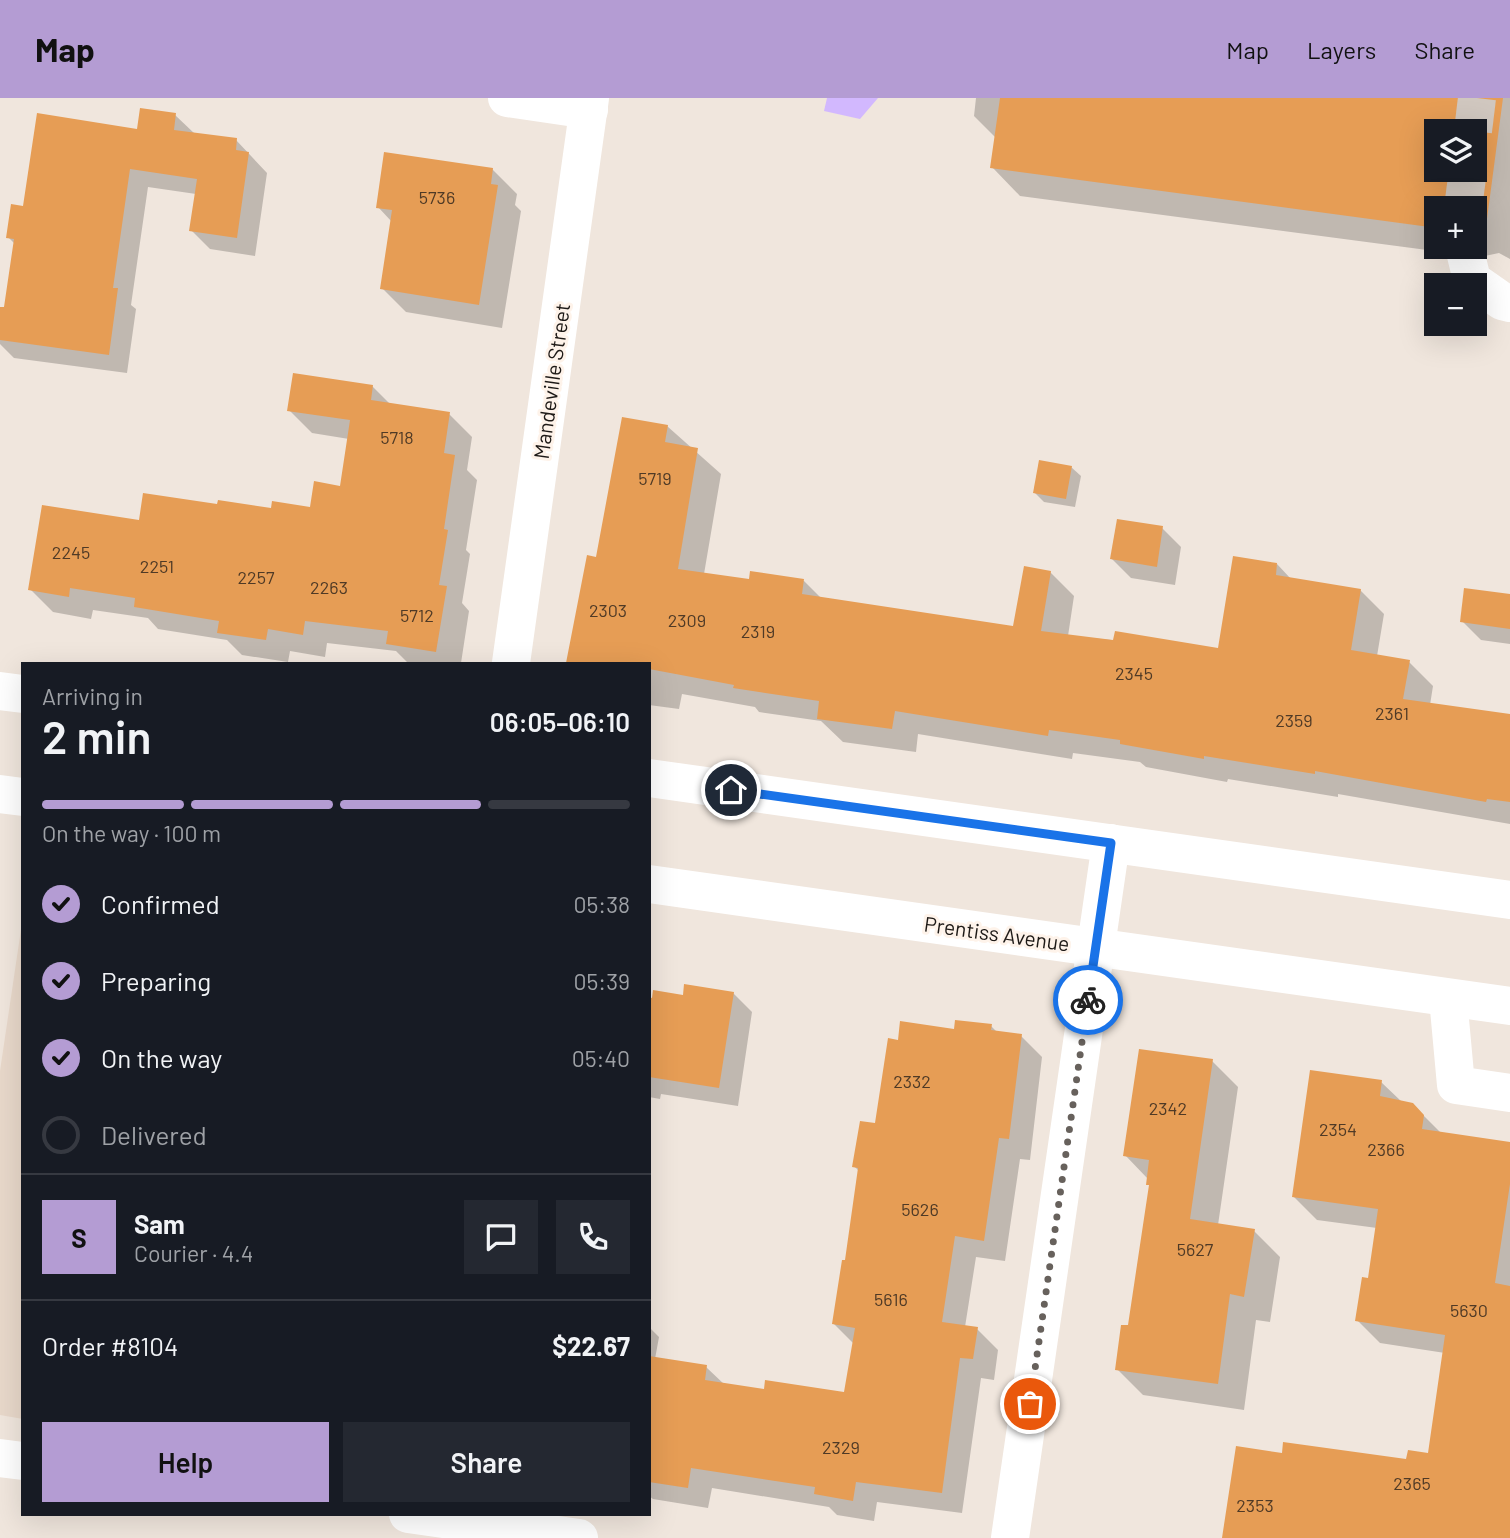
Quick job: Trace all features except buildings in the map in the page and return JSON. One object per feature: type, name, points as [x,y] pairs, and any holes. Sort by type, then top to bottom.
[{"type":"street","points":[[506,98],[589,104]]},
{"type":"street","name":"Mandeville Street","points":[[511,662],[589,104]]},
{"type":"street","points":[[1467,259],[1472,280],[1502,301],[1510,303]]},
{"type":"street","points":[[0,691],[21,694]]},
{"type":"street","points":[[651,778],[1510,900]]},
{"type":"street","points":[[0,794],[21,797]]},
{"type":"street","points":[[1010,1538],[1111,843]]},
{"type":"street","name":"Prentiss Avenue","points":[[651,884],[1510,1006]]},
{"type":"street","points":[[1448,998],[1456,1085],[1510,1093]]},
{"type":"street","points":[[0,1458],[21,1461]]},
{"type":"street","points":[[387,1538],[391,1516]]},
{"type":"street","points":[[422,1516],[579,1538]]},
{"type":"shaded area","points":[[827,98],[878,98],[860,119],[824,111]]},
{"type":"shaded area","points":[[21,929],[21,1419],[0,1415],[0,1071]]},
{"type":"tunnel","points":[[1474,119],[1477,98]]},
{"type":"tunnel","points":[[1465,196],[1466,182]]},
{"type":"way so far","points":[[1030,1404],[1088,1000]]},
{"type":"route","points":[[731,790],[1111,843],[1088,1000]]}]
